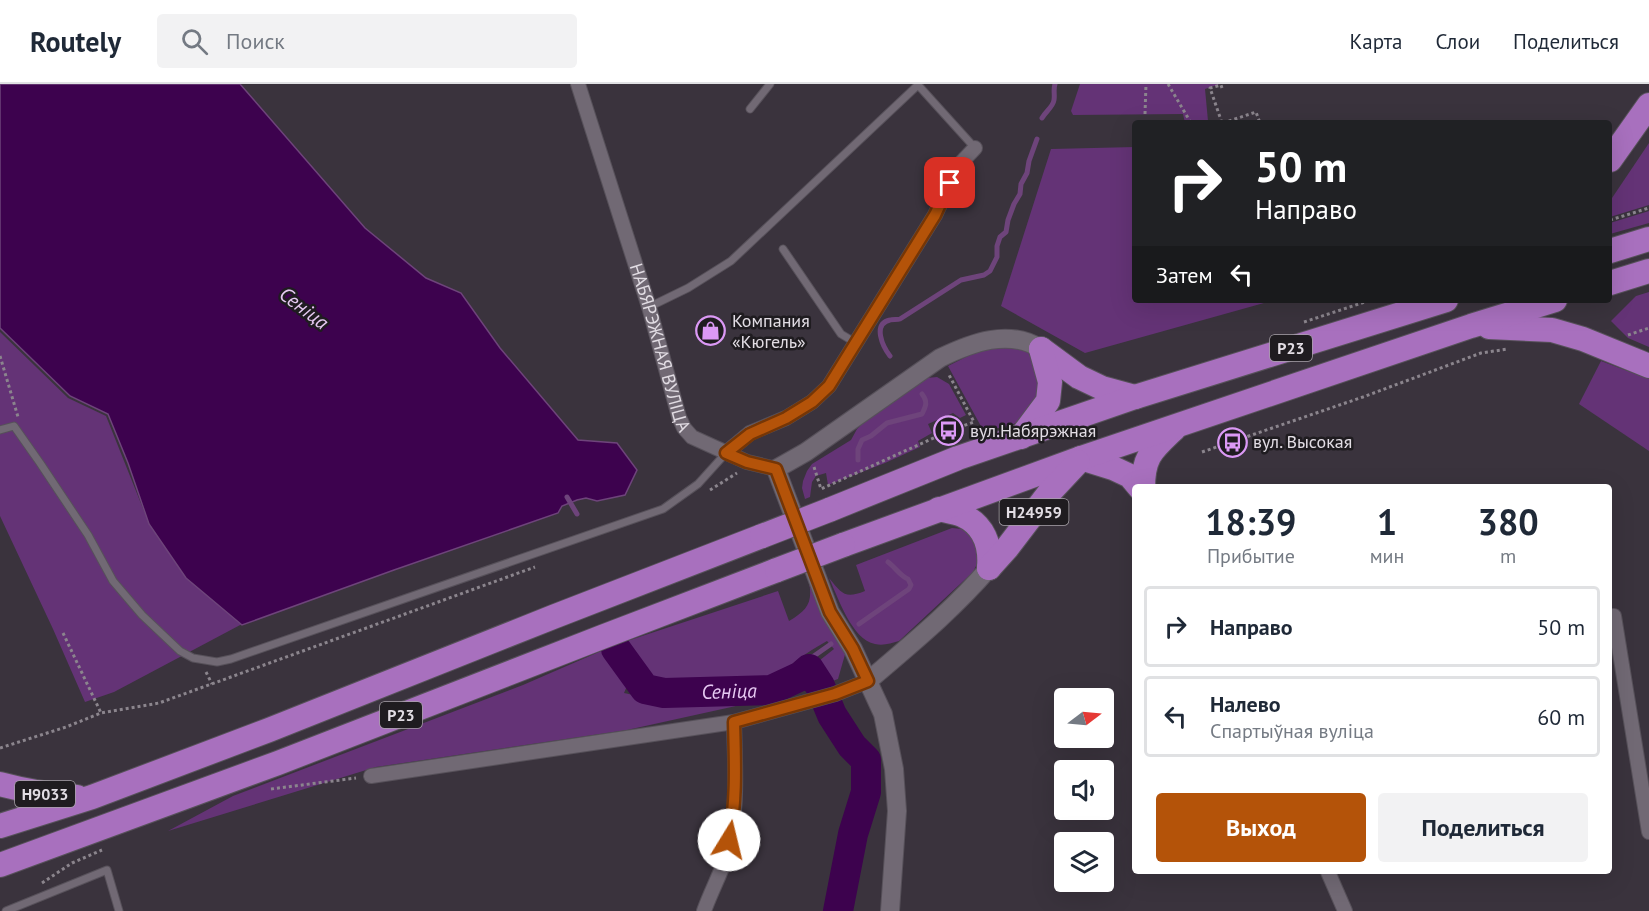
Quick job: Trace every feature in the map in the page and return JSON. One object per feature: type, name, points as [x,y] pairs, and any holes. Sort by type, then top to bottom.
[{"type":"highway","points":[[1612,157],[1649,105]]},
{"type":"highway","points":[[1612,250],[1649,239]]},
{"type":"highway","points":[[1612,282],[1649,271]]},
{"type":"highway","name":"Р23","points":[[0,826],[92,798],[958,459],[1135,397],[1436,303]]},
{"type":"highway","name":"Р23","points":[[0,865],[278,763],[602,636],[939,509],[1081,458],[1545,303]]},
{"type":"highway","name":"Р23","points":[[1471,326],[1552,330],[1583,339],[1649,366]]},
{"type":"highway","points":[[1041,349],[1079,377],[1102,388],[1135,397]]},
{"type":"highway","points":[[1021,437],[1048,401],[1050,382],[1041,349]]},
{"type":"highway","points":[[1142,484],[1148,455],[1177,426]]},
{"type":"highway","points":[[1081,458],[1113,468],[1130,476],[1138,484]]},
{"type":"highway","name":"Н24959","points":[[988,568],[1049,493],[1081,458]]},
{"type":"highway","name":"Н24959","points":[[939,509],[963,516],[976,525],[987,540],[990,556],[988,568]]},
{"type":"highway","name":"Н9033","points":[[0,784],[52,795],[92,798]]},
{"type":"street","name":"НАБЯРЭЖНАЯ ВУЛІЦА","points":[[578,84],[649,307],[684,428],[692,437],[726,453],[747,462],[776,469]]},
{"type":"street","points":[[726,453],[750,434],[786,418],[812,402],[829,386],[935,215],[958,166],[975,147]]},
{"type":"street","points":[[890,911],[897,810],[894,769],[883,714],[853,649],[830,612],[776,469],[806,452],[940,358],[961,348],[1006,339],[1032,343],[1041,349]]},
{"type":"street","name":"Н24959","points":[[868,681],[962,597],[988,568]]},
{"type":"street","points":[[1614,616],[1649,832]]},
{"type":"street","points":[[371,776],[734,722],[835,694],[868,681]]},
{"type":"street","points":[[704,911],[725,858],[733,821],[734,722]]},
{"type":"street","points":[[1329,874],[1345,911]]},
{"type":"lane","points":[[750,109],[770,84]]},
{"type":"lane","points":[[649,307],[688,288],[730,261],[917,84],[975,147]]},
{"type":"lane","points":[[783,249],[841,334],[856,343]]},
{"type":"lane","points":[[0,430],[14,426],[88,535],[113,581],[142,615],[180,651],[193,658],[217,662],[663,509],[698,484],[726,453]]},
{"type":"lane","points":[[6,911],[107,870],[119,911]]},
{"type":"path","points":[[1145,114],[1146,84]]},
{"type":"path","points":[[1168,84],[1189,120]]},
{"type":"path","points":[[1221,120],[1210,88],[1221,85],[1222,88]]},
{"type":"path","points":[[1231,120],[1257,111],[1259,120]]},
{"type":"path","points":[[1612,219],[1649,208]]},
{"type":"path","points":[[1298,324],[1362,303]]},
{"type":"path","points":[[1613,351],[1617,338],[1649,328]]},
{"type":"path","points":[[1202,452],[1363,397],[1480,353],[1514,348]]},
{"type":"path","points":[[0,356],[24,440]]},
{"type":"path","points":[[813,465],[821,489],[974,422],[940,358]]},
{"type":"path","points":[[63,633],[101,713]]},
{"type":"path","points":[[0,748],[101,713],[159,703],[202,687]]},
{"type":"shaded area","points":[[1080,84],[1220,84],[1205,89],[1208,120],[1184,120],[1183,114],[1073,115],[1071,111]]},
{"type":"shaded area","points":[[1649,143],[1649,205],[1612,216],[1612,198]]},
{"type":"shaded area","points":[[1132,147],[1132,303],[1264,303],[1085,353],[1001,306],[1051,149]]},
{"type":"shaded area","points":[[1649,211],[1649,223],[1612,233],[1612,222]]},
{"type":"shaded area","points":[[1649,292],[1649,347],[1628,338],[1611,321],[1636,296]]},
{"type":"shaded area","points":[[0,332],[68,398],[106,416],[150,526],[186,578],[242,624],[114,692],[85,702],[0,516]]},
{"type":"shaded area","points":[[996,347],[1016,349],[1031,354],[1045,385],[1022,419],[1008,426],[983,430],[948,366],[976,352]]},
{"type":"shaded area","points":[[1601,361],[1649,379],[1649,451],[1579,404]]},
{"type":"shaded area","points":[[937,377],[949,384],[966,415],[960,418],[953,413],[928,424],[932,433],[918,441],[920,447],[885,463],[828,485],[826,473],[816,476],[812,482],[810,497],[805,499],[803,481],[812,464],[851,440],[857,429],[875,411],[927,378]]},
{"type":"shaded area","points":[[952,528],[962,529],[969,533],[977,544],[978,562],[973,572],[899,641],[881,645],[867,641],[859,635],[841,606],[829,578],[837,588],[848,595],[865,591],[856,565]]},
{"type":"shaded area","points":[[809,582],[846,651],[838,679],[824,684],[816,671],[815,664],[834,649],[827,641],[798,660],[772,683],[721,684],[643,679],[618,644],[778,591],[789,621],[807,605],[810,595]]},
{"type":"shaded area","points":[[608,648],[630,679],[624,693],[657,700],[773,695],[799,682],[804,689],[627,730],[376,767],[168,831],[233,796],[523,685]]},
{"type":"water","points":[[0,84],[240,84],[365,228],[426,278],[461,293],[500,348],[578,440],[617,443],[637,470],[625,495],[597,501],[586,498],[577,500],[562,506],[558,513],[242,625],[186,578],[149,524],[108,414],[70,396],[0,328]]},
{"type":"waterway","points":[[1042,118],[1053,102],[1055,84]]},
{"type":"waterway","points":[[890,356],[880,331],[885,322],[900,319],[961,280],[984,275],[990,271],[997,257],[1000,237],[1006,232],[1008,220],[1020,194],[1021,184],[1027,173],[1037,139]]},
{"type":"waterway","points":[[858,460],[858,449],[862,440],[887,423],[922,414],[926,404],[922,394]]},
{"type":"waterway","name":"Сеніца","points":[[567,497],[577,514]]},
{"type":"waterway","points":[[859,624],[909,589],[911,585],[908,579],[888,562]]},
{"type":"waterway","points":[[809,669],[811,658],[831,644]]},
{"type":"waterway","name":"Сеніца","points":[[616,649],[645,689],[664,693],[771,690],[801,676],[809,669],[820,686],[832,715],[852,746],[866,760],[866,792],[853,834],[838,911]]},
{"type":"place","name":"Компания «Кюгель»","points":[[711,331]]},
{"type":"place","name":"вул.Набярэжная","points":[[949,431]]},
{"type":"place","name":"вул. Высокая","points":[[1232,442]]},
{"type":"route","points":[[729,840],[735,788],[734,722],[835,694],[868,681],[853,649],[830,612],[776,469],[747,462],[726,453],[750,434],[786,418],[812,402],[829,386],[935,215],[950,183]]}]
